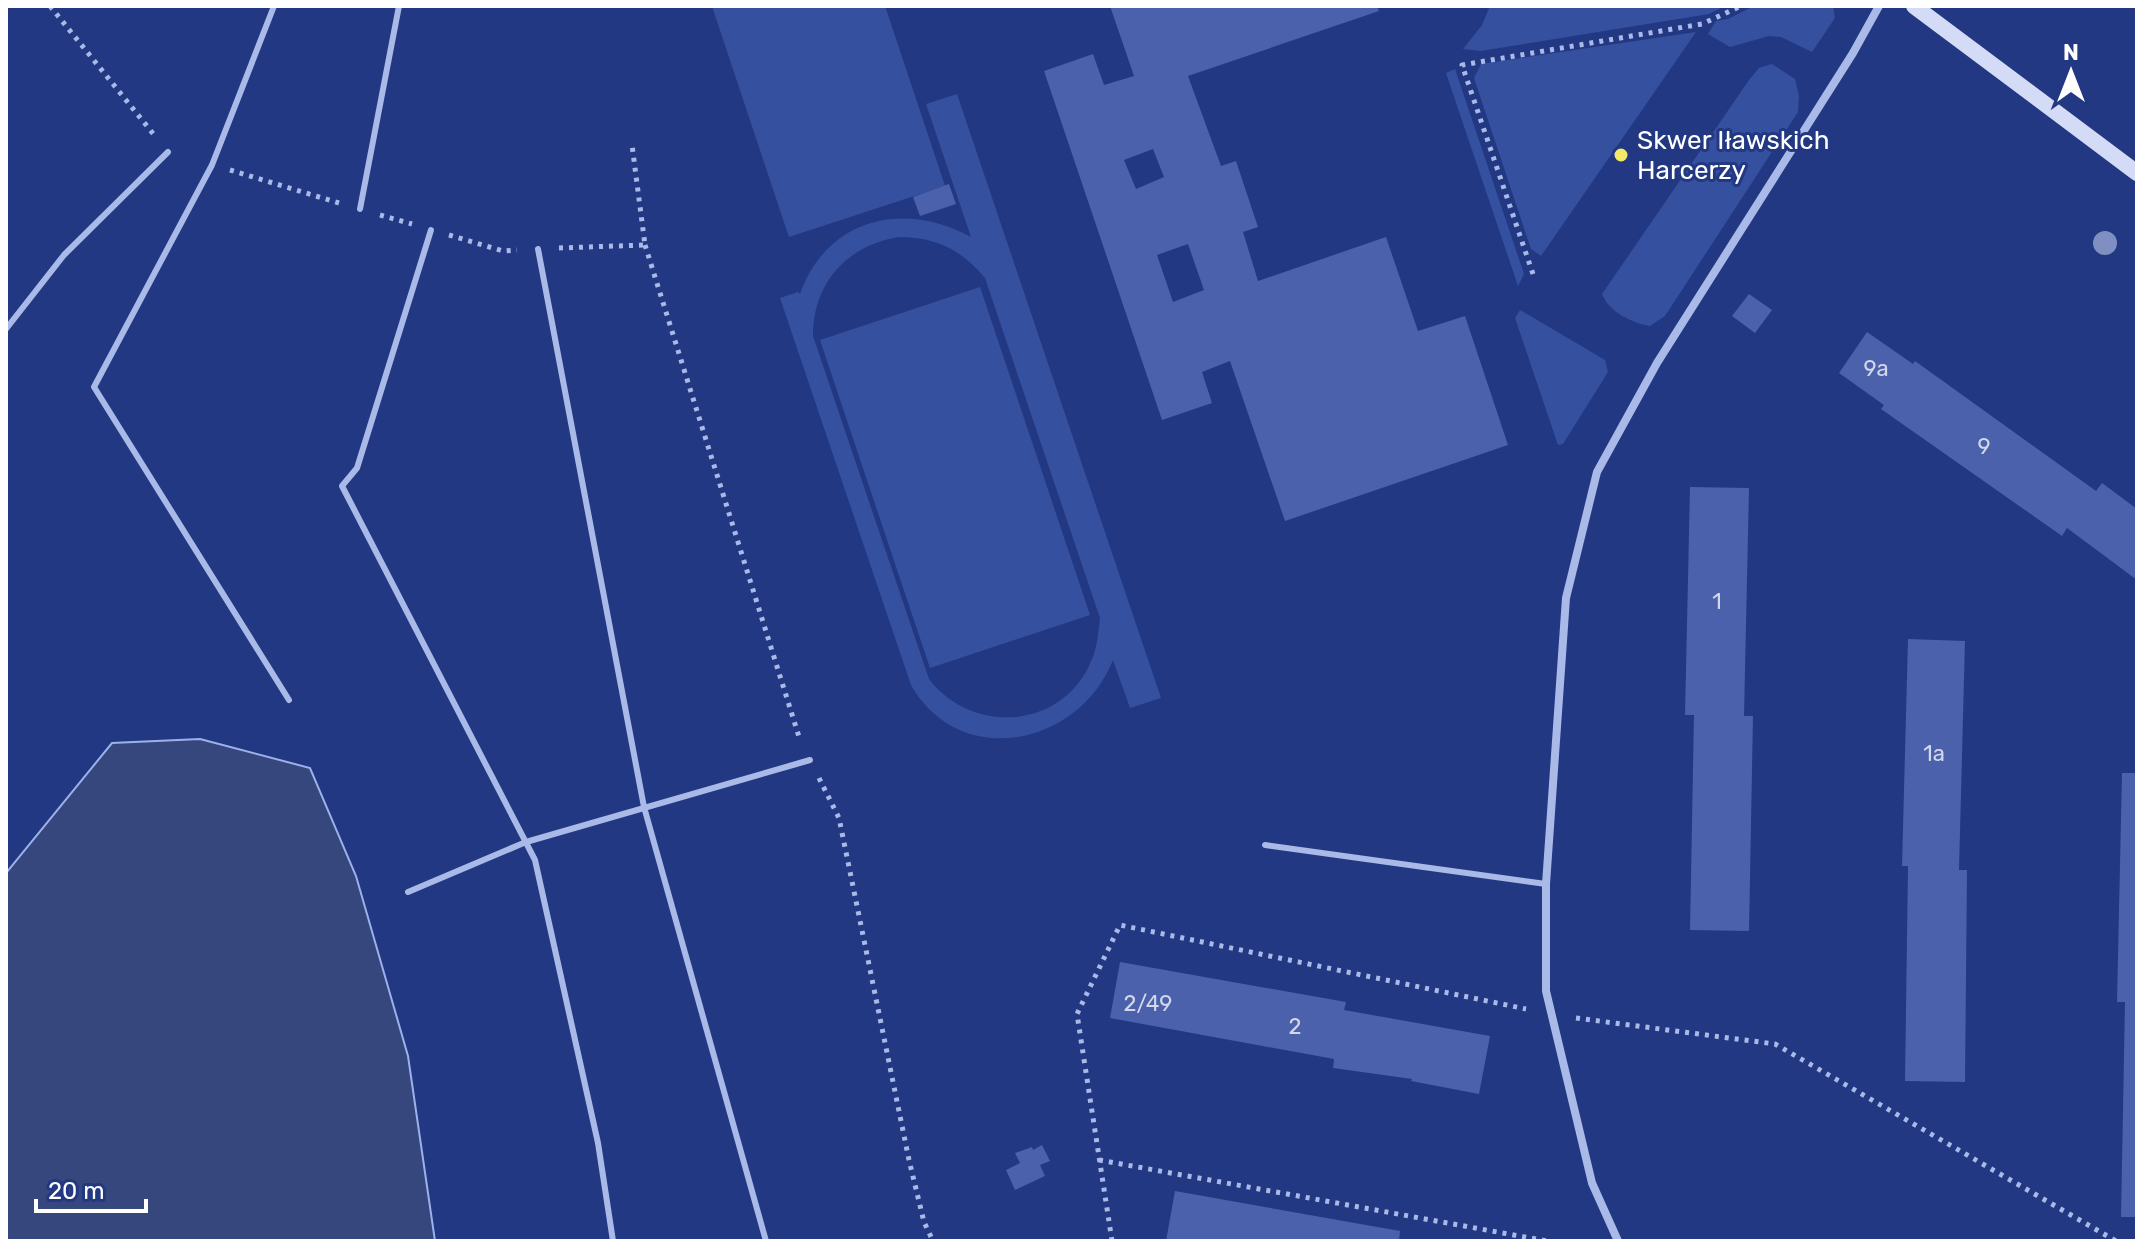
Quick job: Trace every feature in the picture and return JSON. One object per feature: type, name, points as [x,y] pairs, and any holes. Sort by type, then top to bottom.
[{"type":"street","points":[[1618,1241],[1592,1183],[1546,991],[1546,884],[1566,598],[1597,472],[1657,363],[1853,53],[1879,6]]},
{"type":"street","points":[[1914,6],[2137,173]]},
{"type":"lane","points":[[274,6],[212,165],[94,387],[289,700]]},
{"type":"lane","points":[[360,209],[399,6]]},
{"type":"lane","points":[[6,329],[64,255],[168,152]]},
{"type":"lane","points":[[431,230],[357,468],[342,486],[535,860],[598,1143],[613,1241]]},
{"type":"lane","points":[[538,249],[644,807],[766,1241]]},
{"type":"lane","points":[[408,892],[526,842],[810,760]]},
{"type":"lane","points":[[1265,845],[1546,884]]},
{"type":"path","points":[[1533,274],[1462,65],[1702,24],[1741,6]]},
{"type":"path","points":[[1112,1241],[1077,1014],[1120,925],[1552,1015],[1775,1044],[2116,1241]]},
{"type":"path","points":[[1099,1160],[1547,1241]]},
{"type":"shaded area","points":[[712,6],[885,6],[945,186],[789,237]]},
{"type":"shaded area","points":[[1490,6],[1725,6],[1709,14],[1481,51],[1463,49],[1482,25]]},
{"type":"shaded area","points":[[1754,6],[1833,6],[1835,18],[1812,52],[1781,37],[1769,36],[1730,47],[1708,34],[1716,21],[1728,19]]},
{"type":"shaded area","points":[[1696,32],[1541,256],[1531,249],[1474,78],[1481,64]]},
{"type":"shaded area","points":[[1772,64],[1795,79],[1799,96],[1798,112],[1665,316],[1650,326],[1622,316],[1602,294],[1749,80],[1759,68]]},
{"type":"shaded area","points":[[1455,69],[1524,274],[1518,286],[1446,73]]},
{"type":"shaded area","points":[[957,94],[1161,698],[1130,708],[1113,660],[1097,689],[1074,712],[1047,728],[1018,737],[987,738],[958,729],[932,712],[911,685],[780,298],[800,294],[812,268],[829,248],[848,233],[870,223],[895,219],[920,220],[946,226],[971,237],[926,104]],"holes":[[[899,237],[947,247],[967,260],[985,278],[1100,618],[1092,660],[1075,687],[1057,703],[1036,713],[1013,717],[990,716],[967,709],[947,697],[929,679],[813,336],[819,299],[837,269],[864,248]]]},
{"type":"shaded area","points":[[980,287],[1090,615],[930,668],[820,340]]},
{"type":"shaded area","points":[[1520,310],[1605,360],[1608,372],[1563,444],[1558,445],[1515,318]]},
{"type":"shaded area","points":[[200,739],[310,768],[356,876],[408,1056],[435,1241],[6,1241],[6,873],[112,743]]},
{"type":"building","points":[[1110,6],[1377,6],[1379,11],[1188,76],[1221,166],[1236,161],[1258,227],[1243,232],[1258,281],[1386,237],[1418,331],[1465,316],[1508,445],[1285,521],[1230,361],[1202,372],[1212,403],[1162,420],[1044,71],[1093,54],[1104,85],[1134,76]],"holes":[[[1153,149],[1164,177],[1136,189],[1124,160]],[[1188,244],[1204,290],[1173,302],[1157,255]]]},
{"type":"building","points":[[949,184],[956,204],[920,216],[913,197]]},
{"type":"building","points":[[1749,294],[1772,310],[1755,333],[1732,316]]},
{"type":"building","points":[[1867,332],[1913,364],[1915,361],[2096,491],[2102,483],[2137,509],[2137,580],[2067,528],[2062,536],[1881,409],[1884,405],[1839,373]]},
{"type":"building","points":[[1690,487],[1749,488],[1744,716],[1753,716],[1749,931],[1690,930],[1694,715],[1685,715]]},
{"type":"building","points":[[1908,639],[1965,641],[1959,870],[1967,870],[1965,1082],[1905,1081],[1908,866],[1902,866]]},
{"type":"building","points":[[2122,773],[2137,773],[2137,1217],[2121,1217],[2125,1002],[2117,1002]]},
{"type":"building","points":[[1120,962],[1346,1002],[1344,1010],[1490,1036],[1479,1094],[1412,1079],[1333,1068],[1334,1059],[1110,1018]]},
{"type":"building","points":[[1042,1145],[1050,1161],[1040,1165],[1045,1176],[1015,1190],[1006,1170],[1020,1163],[1015,1153]]},
{"type":"building","points":[[1175,1191],[1400,1231],[1399,1241],[1166,1241]]},
{"type":"place","name":"Skwer Iławskich Harcerzy","points":[[1621,155]]}]
